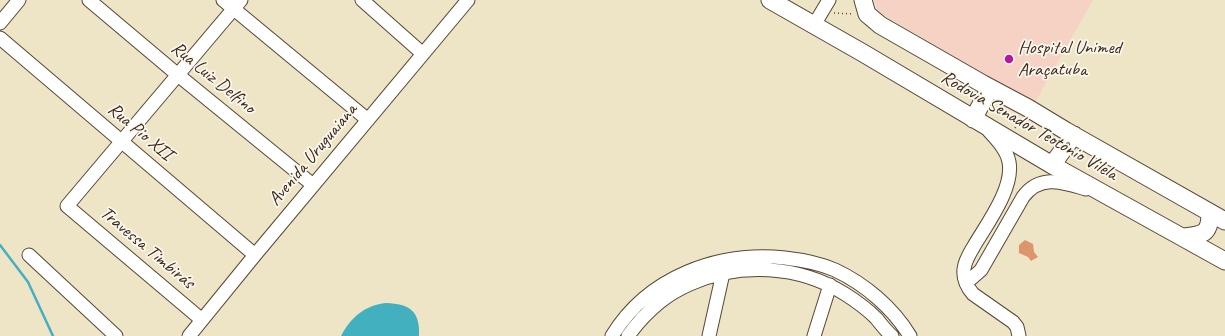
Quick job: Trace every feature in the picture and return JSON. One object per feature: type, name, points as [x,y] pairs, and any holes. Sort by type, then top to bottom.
[{"type":"main road","name":"Rodovia Senador Teotônio Vilela","points":[[770,0],[818,19],[979,122],[1052,165],[1224,260]]},
{"type":"main road","name":"Rodovia Senador Teotônio Vilela","points":[[865,7],[880,25],[1225,221]]},
{"type":"main road","points":[[979,122],[990,88]]},
{"type":"main road","points":[[1052,165],[1074,135]]},
{"type":"main road","points":[[1184,237],[1199,236],[1206,232],[1209,226],[1210,213]]},
{"type":"main road","points":[[1224,260],[1215,242],[1218,232],[1225,228]]},
{"type":"street","points":[[0,23],[19,0]]},
{"type":"street","name":"Rua Luiz Delfino","points":[[89,0],[313,185]]},
{"type":"street","points":[[223,0],[237,4],[368,120]]},
{"type":"street","points":[[362,0],[423,54]]},
{"type":"street","name":"Avenida Uruguaiana","points":[[189,336],[255,254],[468,0]]},
{"type":"street","points":[[818,19],[829,0]]},
{"type":"street","points":[[122,141],[237,4]]},
{"type":"street","name":"Rua Pio XII","points":[[0,38],[255,254]]},
{"type":"street","points":[[979,122],[1003,148],[1009,162],[1010,178],[1004,194],[966,262],[964,275],[968,289],[1013,322],[1017,327],[1020,336]]},
{"type":"street","name":"Travessa Timbirás","points":[[122,141],[67,206],[202,320]]},
{"type":"street","points":[[966,280],[972,278],[981,270],[1029,189],[1040,183],[1053,181],[1074,185],[1110,196]]},
{"type":"street","points":[[29,255],[116,336]]},
{"type":"street","points":[[612,336],[619,325],[639,303],[663,285],[689,271],[717,262],[747,257],[755,263],[807,277],[830,285],[849,297],[875,318],[892,336]]},
{"type":"street","points":[[628,336],[662,300],[681,288],[701,279],[777,258],[806,261],[835,270],[858,283],[885,305],[910,336]]},
{"type":"street","points":[[709,336],[723,273]]},
{"type":"street","points":[[849,297],[858,283]]},
{"type":"street","points":[[814,336],[830,285]]},
{"type":"path","points":[[818,19],[865,7]]},
{"type":"path","points":[[1008,139],[1028,108]]},
{"type":"shaded area","name":"Hospital Unimed Araçatuba","points":[[874,0],[1093,0],[1034,104],[882,14],[877,9]]},
{"type":"water","points":[[386,303],[401,305],[412,310],[418,320],[419,336],[341,336],[349,324],[359,314],[371,306]]},
{"type":"building","points":[[1025,240],[1033,244],[1034,252],[1038,257],[1031,261],[1028,257],[1019,253],[1019,245]]},
{"type":"waterway","points":[[0,245],[28,282],[53,336]]},
{"type":"place","name":"Hospital Unimed Araçatuba","points":[[1009,59]]}]
